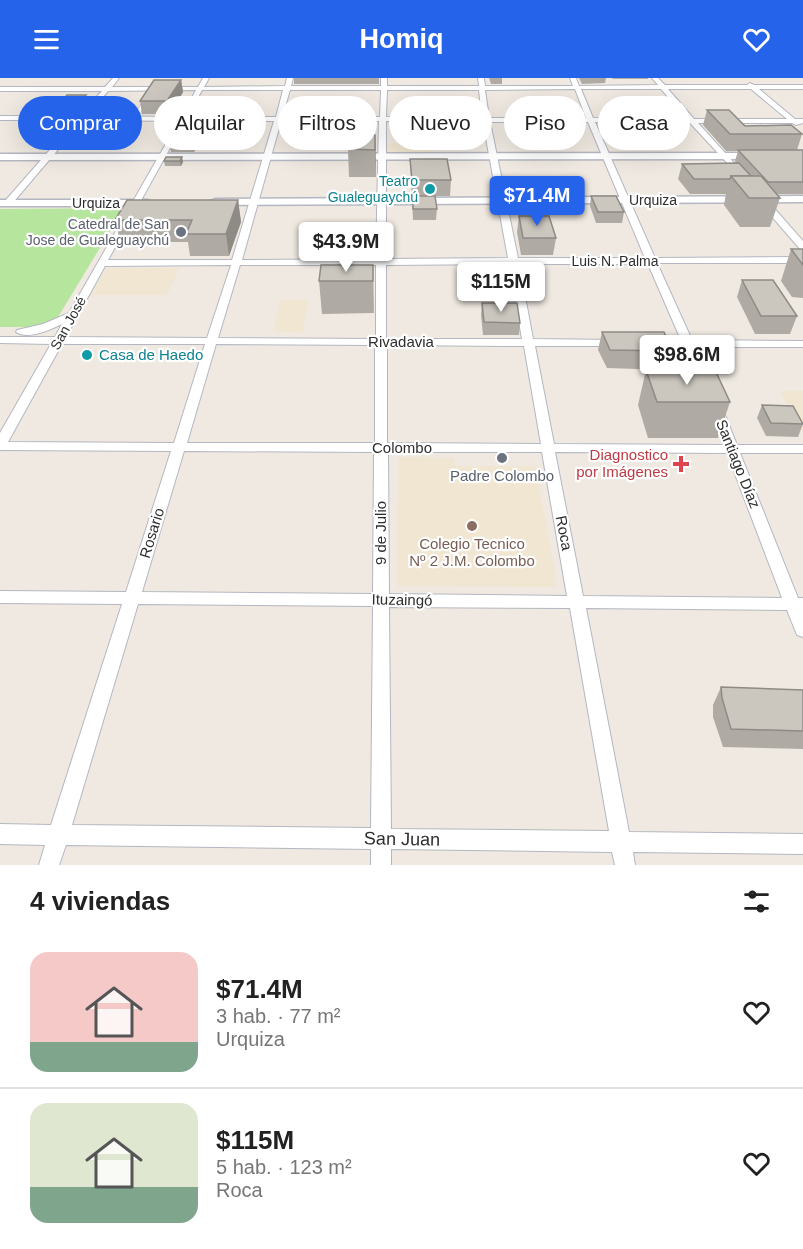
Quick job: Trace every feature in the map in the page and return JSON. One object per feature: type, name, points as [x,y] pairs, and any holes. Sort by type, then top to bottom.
[{"type":"street","points":[[0,98],[22,78]]},
{"type":"street","points":[[100,96],[116,78]]},
{"type":"street","name":"San José","points":[[195,96],[206,78]]},
{"type":"street","name":"Rosario","points":[[285,96],[290,78]]},
{"type":"street","name":"9 de Julio","points":[[381,865],[381,201],[384,78]]},
{"type":"street","name":"Roca","points":[[481,78],[484,96]]},
{"type":"street","name":"Santiago Díaz","points":[[573,78],[733,448],[798,604],[803,630]]},
{"type":"street","points":[[655,78],[747,182]]},
{"type":"street","points":[[742,78],[803,129]]},
{"type":"street","points":[[0,89],[803,87]]},
{"type":"street","points":[[0,118],[18,118]]},
{"type":"street","points":[[266,120],[278,120]]},
{"type":"street","name":"Rosario","points":[[49,865],[237,262],[278,120]]},
{"type":"street","points":[[377,120],[389,120]]},
{"type":"street","points":[[492,121],[803,121]]},
{"type":"street","name":"Roca","points":[[492,147],[626,865]]},
{"type":"street","points":[[4,203],[54,150]]},
{"type":"street","name":"San José","points":[[0,445],[166,150]]},
{"type":"street","points":[[0,157],[803,156]]},
{"type":"street","points":[[758,195],[803,247]]},
{"type":"street","name":"Urquiza","points":[[208,202],[624,200],[758,195],[803,199]]},
{"type":"street","name":"Urquiza","points":[[4,203],[160,202]]},
{"type":"street","name":"Luis N. Palma","points":[[102,263],[803,260]]},
{"type":"street","points":[[0,333],[38,330],[59,323],[72,315]]},
{"type":"street","name":"Rivadavia","points":[[0,340],[803,344]]},
{"type":"street","name":"Colombo","points":[[0,445],[548,450],[803,449]]},
{"type":"street","name":"Ituzaingó","points":[[0,597],[798,604]]},
{"type":"street","name":"San Juan","points":[[0,834],[803,844]]},
{"type":"lane","points":[[142,107],[147,100]]},
{"type":"shaded area","points":[[387,143],[389,143],[389,150],[431,150],[431,154],[391,154],[387,152]]},
{"type":"shaded area","points":[[106,268],[179,268],[167,295],[91,295]]},
{"type":"shaded area","points":[[280,300],[308,300],[303,332],[273,332]]},
{"type":"shaded area","points":[[780,391],[803,391],[803,433]]},
{"type":"shaded area","name":"Colegio Tecnico Nº 2 J.M. Colombo","points":[[399,457],[454,458],[455,466],[536,466],[557,587],[397,586]]},
{"type":"green space","points":[[124,208],[52,327],[0,327],[0,209]]},
{"type":"building","points":[[154,80],[181,80],[170,96],[154,96],[154,101],[142,101]]},
{"type":"building","points":[[707,110],[729,110],[745,126],[791,125],[802,134],[730,134]]},
{"type":"building","points":[[738,150],[803,150],[803,182],[768,182]]},
{"type":"building","points":[[166,157],[182,157],[180,161],[164,161]]},
{"type":"building","points":[[410,159],[447,159],[451,180],[412,180]]},
{"type":"building","points":[[739,163],[751,176],[731,176],[730,179],[694,179],[682,164]]},
{"type":"building","points":[[731,176],[761,176],[780,198],[749,198]]},
{"type":"building","points":[[413,196],[435,196],[437,209],[413,209]]},
{"type":"building","points":[[591,196],[616,196],[624,212],[598,212]]},
{"type":"building","points":[[127,200],[238,200],[226,234],[186,234],[192,220],[115,220]]},
{"type":"building","points":[[519,216],[549,216],[556,238],[523,238]]},
{"type":"building","points":[[791,249],[803,249],[803,265]]},
{"type":"building","points":[[321,265],[373,265],[373,281],[319,281]]},
{"type":"building","points":[[742,280],[773,280],[797,316],[761,316]]},
{"type":"building","points":[[482,303],[517,303],[520,323],[484,322]]},
{"type":"building","points":[[602,332],[664,332],[672,351],[610,350]]},
{"type":"building","points":[[646,370],[715,370],[730,402],[657,402]]},
{"type":"building","points":[[762,405],[793,406],[803,424],[771,423]]},
{"type":"building","points":[[721,687],[803,690],[803,731],[731,729]]},
{"type":"place","name":"Teatro Gualeguaychú","points":[[430,189]]},
{"type":"place","name":"Catedral de San Jose de Gualeguaychú","points":[[181,232]]},
{"type":"place","name":"Casa de Haedo","points":[[87,355]]},
{"type":"place","name":"Padre Colombo","points":[[502,458]]},
{"type":"place","name":"Diagnostico por Imágenes","points":[[681,464]]},
{"type":"place","name":"Colegio Tecnico Nº 2 J.M. Colombo","points":[[472,526]]}]
